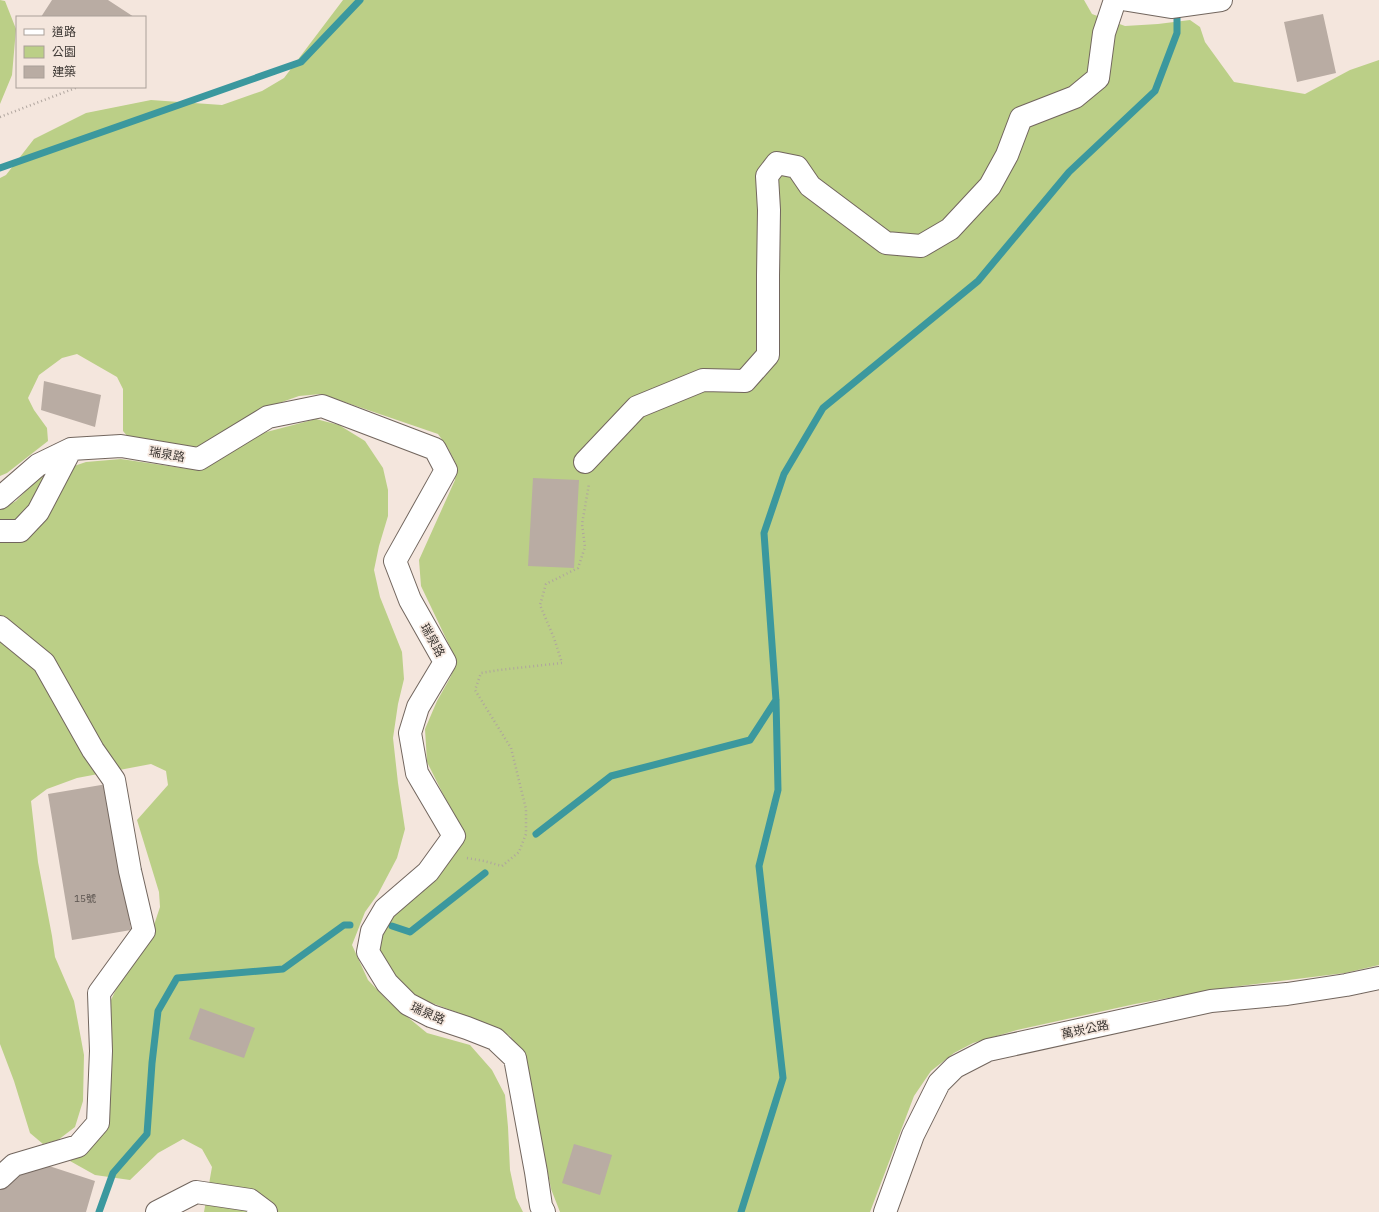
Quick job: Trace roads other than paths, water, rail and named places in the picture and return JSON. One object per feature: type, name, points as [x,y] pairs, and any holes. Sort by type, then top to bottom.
[{"type":"street","points":[[585,462],[637,407],[703,380],[745,381],[768,355],[769,210],[767,176],[776,163],[797,166],[810,186],[886,243],[921,246],[950,229],[990,186],[1007,155],[1022,118],[1075,97],[1098,78],[1104,32],[1115,0]]},
{"type":"street","points":[[1128,0],[1171,7],[1220,0]]},
{"type":"street","name":"瑞泉路","points":[[0,498],[38,464],[71,449],[121,446],[199,459],[268,417],[322,406],[434,449],[446,470],[395,561],[410,600],[445,662],[418,707],[410,733],[416,773],[454,836],[428,872],[385,909],[372,931],[368,952],[387,983],[408,1004],[431,1016],[495,1039],[515,1058],[541,1206],[544,1212]]},
{"type":"street","points":[[0,531],[20,531],[38,512],[71,449]]},
{"type":"street","points":[[0,627],[44,663],[93,750],[114,780],[130,871],[144,931],[99,993],[101,1051],[98,1123],[78,1146],[14,1164],[0,1178]]},
{"type":"street","name":"萬崁公路","points":[[885,1212],[913,1135],[939,1083],[955,1067],[969,1058],[988,1050],[1211,1001],[1287,994],[1346,985],[1379,978]]},
{"type":"street","points":[[157,1212],[196,1192],[250,1200],[266,1212]]},
{"type":"waterway","points":[[0,168],[301,62],[360,0]]},
{"type":"waterway","points":[[741,1212],[783,1078],[759,866],[778,790],[776,700],[764,533],[784,474],[823,408],[978,281],[1069,172],[1155,91],[1177,33],[1177,8]]},
{"type":"waterway","points":[[536,834],[611,776],[750,740],[776,700]]},
{"type":"waterway","points":[[392,926],[410,932],[485,873]]},
{"type":"waterway","points":[[99,1212],[113,1173],[147,1134],[152,1063],[158,1011],[177,978],[283,969],[344,925],[350,925]]}]
